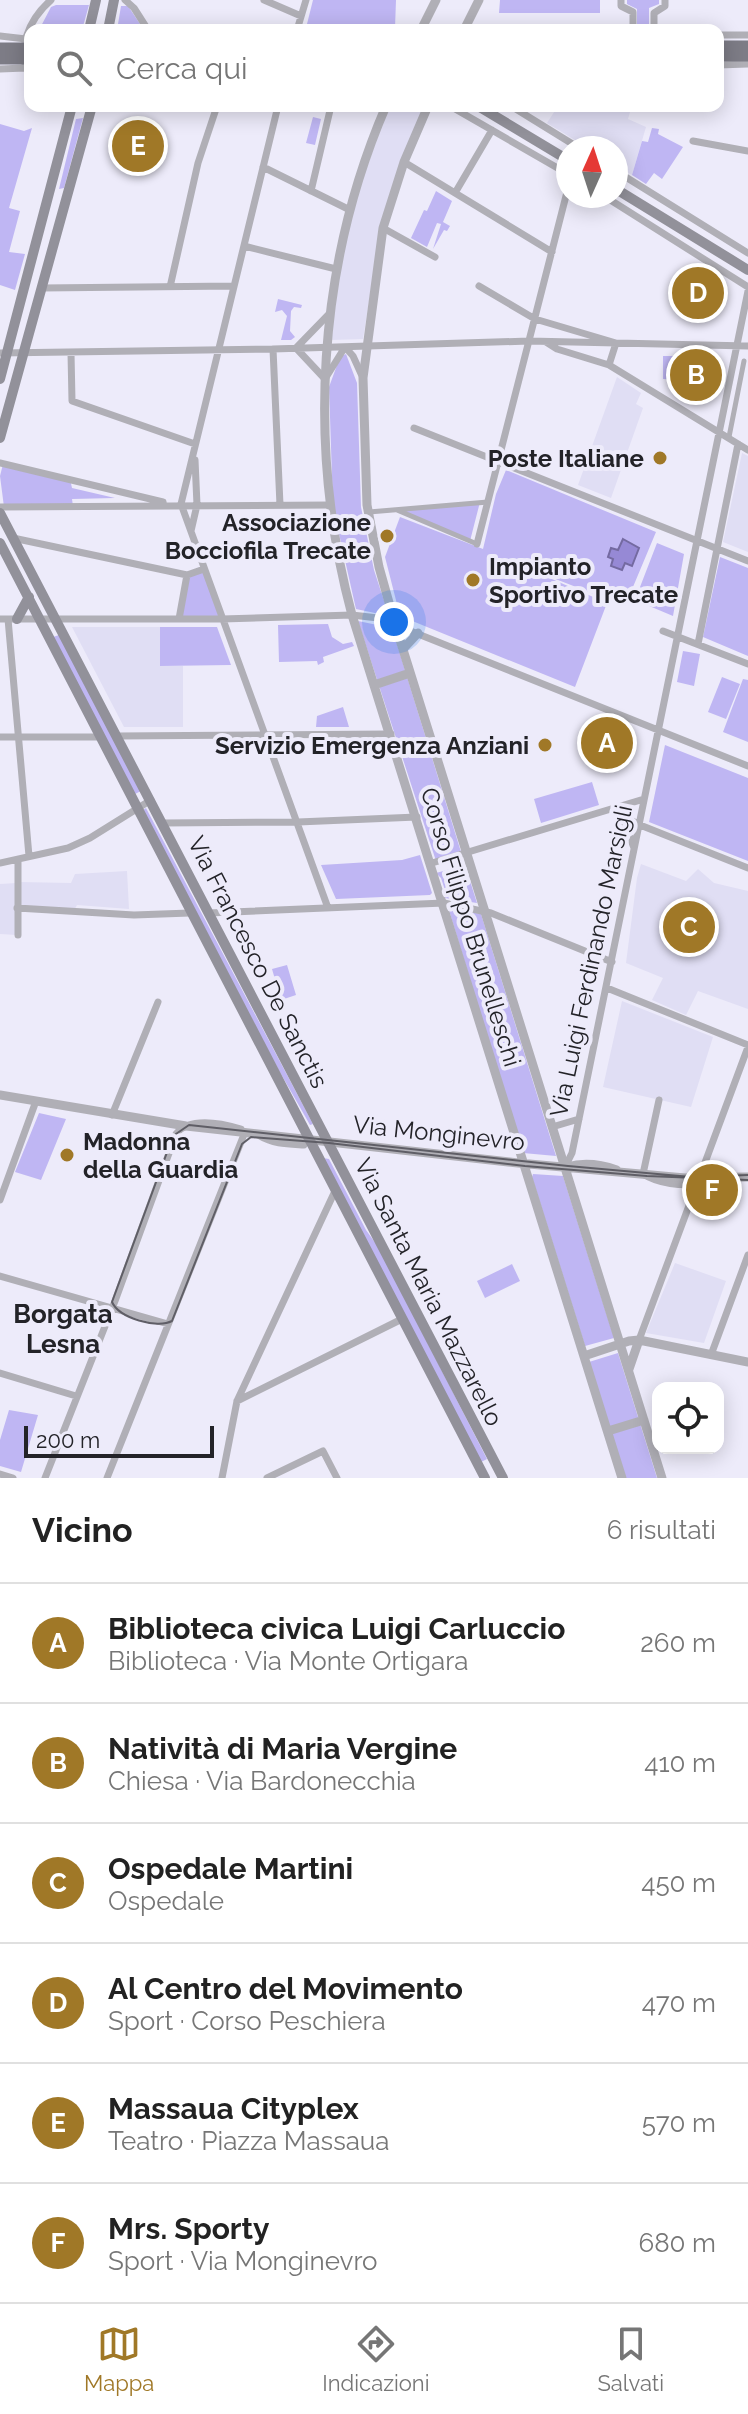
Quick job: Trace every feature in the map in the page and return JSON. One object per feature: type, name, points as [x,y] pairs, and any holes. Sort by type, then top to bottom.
[{"type":"main road","points":[[90,24],[96,0]]},
{"type":"main road","points":[[109,24],[114,0]]},
{"type":"main road","points":[[724,46],[748,46]]},
{"type":"main road","points":[[0,48],[24,52]]},
{"type":"main road","points":[[0,59],[24,53]]},
{"type":"main road","points":[[724,56],[748,56]]},
{"type":"main road","points":[[0,379],[4,353],[71,112]]},
{"type":"main road","points":[[0,438],[91,112]]},
{"type":"main road","points":[[488,112],[556,153]]},
{"type":"main road","points":[[51,189],[68,194]]},
{"type":"main road","points":[[628,196],[748,270]]},
{"type":"main road","name":"Via Francesco De Sanctis","points":[[0,513],[328,1141]]},
{"type":"main road","name":"Via Francesco De Sanctis","points":[[0,543],[308,1139]]},
{"type":"main road","points":[[8,619],[29,597]]},
{"type":"main road","name":"Via Santa Maria Mazzarello","points":[[308,1139],[482,1473]]},
{"type":"main road","name":"Via Santa Maria Mazzarello","points":[[328,1141],[503,1478]]},
{"type":"street","points":[[125,0],[144,24]]},
{"type":"street","points":[[264,0],[301,16]]},
{"type":"street","points":[[299,24],[306,0]]},
{"type":"street","points":[[424,24],[436,0]]},
{"type":"street","points":[[467,24],[479,0]]},
{"type":"street","points":[[621,0],[621,6],[633,12],[633,24]]},
{"type":"street","points":[[654,24],[654,13],[665,6],[665,0]]},
{"type":"street","points":[[38,24],[47,2]]},
{"type":"street","points":[[724,35],[748,35]]},
{"type":"street","points":[[0,36],[24,51]]},
{"type":"street","points":[[0,69],[24,53]]},
{"type":"street","points":[[724,65],[748,64]]},
{"type":"street","points":[[170,287],[198,163],[215,112]]},
{"type":"street","points":[[277,112],[195,447],[177,504],[191,533],[328,908]]},
{"type":"street","points":[[311,191],[330,112]]},
{"type":"street","name":"Corso Filippo Brunelleschi","points":[[384,112],[350,210],[336,269],[325,379],[330,505],[352,615],[622,1478]]},
{"type":"street","name":"Corso Filippo Brunelleschi","points":[[425,112],[404,162],[383,228],[366,346],[363,378],[368,512],[395,624],[662,1478]]},
{"type":"street","points":[[460,112],[556,167]]},
{"type":"street","points":[[521,112],[560,136]]},
{"type":"street","points":[[455,193],[492,130]]},
{"type":"street","points":[[693,141],[748,151]]},
{"type":"street","points":[[404,162],[552,252]]},
{"type":"street","points":[[263,167],[350,210]]},
{"type":"street","points":[[628,178],[748,253]]},
{"type":"street","points":[[396,510],[477,544],[563,208]]},
{"type":"street","points":[[623,208],[748,289]]},
{"type":"street","points":[[383,228],[435,257]]},
{"type":"street","points":[[244,246],[336,269]]},
{"type":"street","points":[[42,288],[234,286]]},
{"type":"street","points":[[479,286],[535,319],[616,343]]},
{"type":"street","name":"Via Luigi Ferdinando Marsigli","points":[[565,1167],[572,1153],[607,988],[748,289]]},
{"type":"street","points":[[296,348],[330,313]]},
{"type":"street","points":[[4,353],[529,341],[748,346]]},
{"type":"street","points":[[544,341],[557,349],[609,365],[748,450]]},
{"type":"street","points":[[609,365],[616,343]]},
{"type":"street","points":[[296,348],[325,379],[345,347]]},
{"type":"street","name":"Corso Filippo Brunelleschi","points":[[345,347],[363,378]]},
{"type":"street","points":[[273,349],[280,505]]},
{"type":"street","points":[[71,353],[72,401],[195,447]]},
{"type":"street","points":[[729,437],[744,361]]},
{"type":"street","points":[[414,428],[748,561]]},
{"type":"street","points":[[698,644],[738,444]]},
{"type":"street","points":[[191,533],[197,505],[195,447]]},
{"type":"street","points":[[0,463],[177,504]]},
{"type":"street","points":[[368,512],[488,502]]},
{"type":"street","points":[[0,507],[330,505]]},
{"type":"street","points":[[13,538],[187,575],[204,569]]},
{"type":"street","points":[[179,619],[187,575]]},
{"type":"street","points":[[29,856],[8,619],[222,619],[352,615],[378,618],[748,766]]},
{"type":"street","points":[[663,631],[748,664]]},
{"type":"street","points":[[403,649],[418,633]]},
{"type":"street","points":[[374,685],[410,673]]},
{"type":"street","points":[[117,736],[391,734]]},
{"type":"street","points":[[0,737],[99,737]]},
{"type":"street","points":[[432,863],[644,799]]},
{"type":"street","points":[[0,863],[68,848],[151,800]]},
{"type":"street","points":[[612,810],[640,825],[748,868]]},
{"type":"street","points":[[621,813],[635,850]]},
{"type":"street","points":[[163,823],[417,817]]},
{"type":"street","points":[[18,859],[18,935]]},
{"type":"street","points":[[209,913],[444,903],[484,911],[612,962]]},
{"type":"street","name":"Via Francesco De Sanctis","points":[[17,908],[134,915],[190,913]]},
{"type":"street","points":[[607,988],[748,1046],[629,1369]]},
{"type":"street","points":[[112,1115],[158,1002]]},
{"type":"street","name":"Via Monginevro","points":[[0,1095],[183,1126],[525,1164],[697,1182],[748,1177]]},
{"type":"street","points":[[643,1174],[659,1100]]},
{"type":"street","points":[[0,1200],[36,1101]]},
{"type":"street","points":[[552,1127],[579,1119]]},
{"type":"street","name":"Via Monginevro","points":[[183,1126],[205,1123],[233,1126],[256,1133]]},
{"type":"street","points":[[45,1478],[176,1134],[183,1126]]},
{"type":"street","points":[[107,1478],[245,1132]]},
{"type":"street","points":[[222,1478],[237,1401],[335,1191]]},
{"type":"street","points":[[711,1355],[748,1255]]},
{"type":"street","points":[[0,1276],[168,1324]]},
{"type":"street","name":"Via Santa Maria Mazzarello","points":[[237,1401],[402,1319]]},
{"type":"street","points":[[584,1356],[639,1340],[748,1362]]},
{"type":"street","points":[[0,1373],[76,1396]]},
{"type":"street","points":[[608,1431],[644,1420]]},
{"type":"street","points":[[267,1478],[323,1451],[337,1478]]},
{"type":"street","name":"Via Santa Maria Mazzarello","points":[[482,1473],[494,1461]]},
{"type":"street","points":[[0,1474],[13,1478]]},
{"type":"shaded area","points":[[313,0],[396,0],[395,24],[307,24]]},
{"type":"shaded area","points":[[500,0],[600,0],[600,13],[499,13]]},
{"type":"shaded area","points":[[627,0],[659,0],[659,4],[649,8],[649,24],[637,24],[637,9],[627,4]]},
{"type":"shaded area","points":[[89,5],[84,24],[42,24],[51,7]]},
{"type":"shaded area","points":[[121,6],[128,6],[140,24],[118,24]]},
{"type":"shaded area","points":[[387,112],[423,112],[381,226],[363,339],[331,340],[339,269],[352,209]]},
{"type":"shaded area","points":[[554,112],[630,112],[628,119],[646,127],[632,175],[628,172],[628,136],[568,136],[547,123]]},
{"type":"shaded area","points":[[313,117],[321,119],[315,145],[306,143]]},
{"type":"shaded area","points":[[83,118],[64,188],[59,189],[76,119]]},
{"type":"shaded area","points":[[0,124],[24,131],[32,128],[9,208],[20,211],[9,252],[25,254],[15,290],[0,285]]},
{"type":"shaded area","points":[[652,128],[659,129],[658,134],[683,147],[662,179],[654,173],[646,184],[632,175],[642,141],[648,142]]},
{"type":"shaded area","points":[[436,191],[452,201],[443,222],[450,226],[447,231],[444,230],[433,249],[441,224],[437,223],[427,247],[411,238]]},
{"type":"shaded area","points":[[278,299],[302,305],[291,311],[290,331],[295,337],[291,340],[281,340],[287,316],[282,310],[275,312]]},
{"type":"shaded area","points":[[346,354],[357,383],[361,507],[374,570],[389,616],[356,609],[333,507],[329,387],[340,357]]},
{"type":"shaded area","points":[[663,356],[681,356],[681,380],[663,379]]},
{"type":"shaded area","points":[[617,377],[641,393],[636,404],[643,408],[611,498],[578,485]]},
{"type":"shaded area","points":[[742,453],[748,456],[748,552],[723,542]]},
{"type":"shaded area","points":[[3,464],[70,479],[72,488],[115,498],[72,499],[73,506],[4,507],[0,476]]},
{"type":"shaded area","points":[[506,470],[656,532],[625,606],[522,566],[607,603],[575,687],[400,616],[385,557],[400,517],[483,549],[496,494]]},
{"type":"shaded area","points":[[480,502],[470,541],[396,511]]},
{"type":"shaded area","points":[[623,539],[639,548],[632,566],[625,563],[622,570],[611,566],[613,559],[608,557],[611,548],[618,550]]},
{"type":"shaded area","points":[[657,543],[684,554],[673,616],[635,600]]},
{"type":"shaded area","points":[[720,557],[748,568],[748,656],[703,637]]},
{"type":"shaded area","points":[[204,569],[222,619],[179,619],[187,575]]},
{"type":"shaded area","points":[[358,621],[392,628],[461,852],[436,861]]},
{"type":"shaded area","points":[[328,624],[332,637],[343,644],[352,642],[354,646],[323,657],[324,662],[318,665],[317,661],[279,662],[278,625]]},
{"type":"shaded area","points":[[72,627],[160,627],[160,666],[183,666],[183,727],[124,727]]},
{"type":"shaded area","points":[[160,627],[217,627],[231,665],[160,666]]},
{"type":"shaded area","points":[[59,635],[141,791],[135,794],[53,637]]},
{"type":"shaded area","points":[[683,651],[700,654],[694,686],[677,682]]},
{"type":"shaded area","points":[[722,677],[740,684],[726,719],[708,712]]},
{"type":"shaded area","points":[[743,679],[748,680],[748,742],[723,732]]},
{"type":"shaded area","points":[[343,707],[349,727],[316,727],[317,716]]},
{"type":"shaded area","points":[[665,745],[748,778],[748,861],[649,822]]},
{"type":"shaded area","points":[[592,782],[599,805],[541,823],[534,799]]},
{"type":"shaded area","points":[[146,808],[313,1124],[310,1125],[277,1067],[143,810]]},
{"type":"shaded area","points":[[420,855],[432,893],[430,895],[336,899],[321,865],[402,860]]},
{"type":"shaded area","points":[[641,864],[686,881],[698,869],[714,883],[748,891],[748,1009],[698,991],[686,1015],[652,1000],[663,978],[626,963]]},
{"type":"shaded area","points":[[465,865],[477,903],[445,898],[442,893],[446,893],[436,873]]},
{"type":"shaded area","points":[[127,871],[129,909],[77,905],[75,909],[19,907],[19,882],[71,883],[75,874]]},
{"type":"shaded area","points":[[16,883],[16,935],[0,934],[0,884]]},
{"type":"shaded area","points":[[448,907],[481,914],[556,1156],[523,1153]]},
{"type":"shaded area","points":[[287,965],[296,995],[281,1000],[272,969]]},
{"type":"shaded area","points":[[622,1001],[713,1037],[691,1107],[603,1087]]},
{"type":"shaded area","points":[[39,1113],[66,1119],[41,1180],[15,1172]]},
{"type":"shaded area","points":[[323,1158],[329,1159],[366,1230],[379,1248],[487,1459],[481,1462]]},
{"type":"shaded area","points":[[533,1174],[563,1176],[614,1338],[585,1346]]},
{"type":"shaded area","points":[[675,1263],[726,1281],[704,1343],[646,1333]]},
{"type":"shaded area","points":[[512,1264],[520,1281],[485,1298],[477,1281]]},
{"type":"shaded area","points":[[618,1353],[657,1478],[626,1478],[589,1362]]},
{"type":"shaded area","points":[[9,1410],[38,1415],[21,1472],[0,1466],[0,1440]]},
{"type":"tram line","points":[[748,1175],[691,1177],[568,1166],[189,1125],[173,1136],[112,1302],[122,1313],[148,1323],[172,1321],[242,1144],[251,1137],[525,1166],[647,1176],[748,1180]]},
{"type":"place","name":"Massaua Cityplex","points":[[138,146]]},
{"type":"place","name":"Al Centro del Movimento","points":[[698,293]]},
{"type":"place","name":"Natività di Maria Vergine","points":[[696,375]]},
{"type":"place","name":"Poste Italiane","points":[[660,458]]},
{"type":"place","name":"Associazione Bocciofila Trecate","points":[[387,536]]},
{"type":"place","name":"Impianto Sportivo Trecate","points":[[473,580]]},
{"type":"place","name":"Biblioteca civica Luigi Carluccio","points":[[607,743]]},
{"type":"place","name":"Servizio Emergenza Anziani","points":[[545,745]]},
{"type":"place","name":"Ospedale Martini","points":[[689,927]]},
{"type":"place","name":"Madonna della Guardia","points":[[67,1155]]},
{"type":"place","name":"Mrs. Sporty","points":[[712,1190]]},
{"type":"district","name":"Borgata Lesna","points":[[63,1329]]}]
